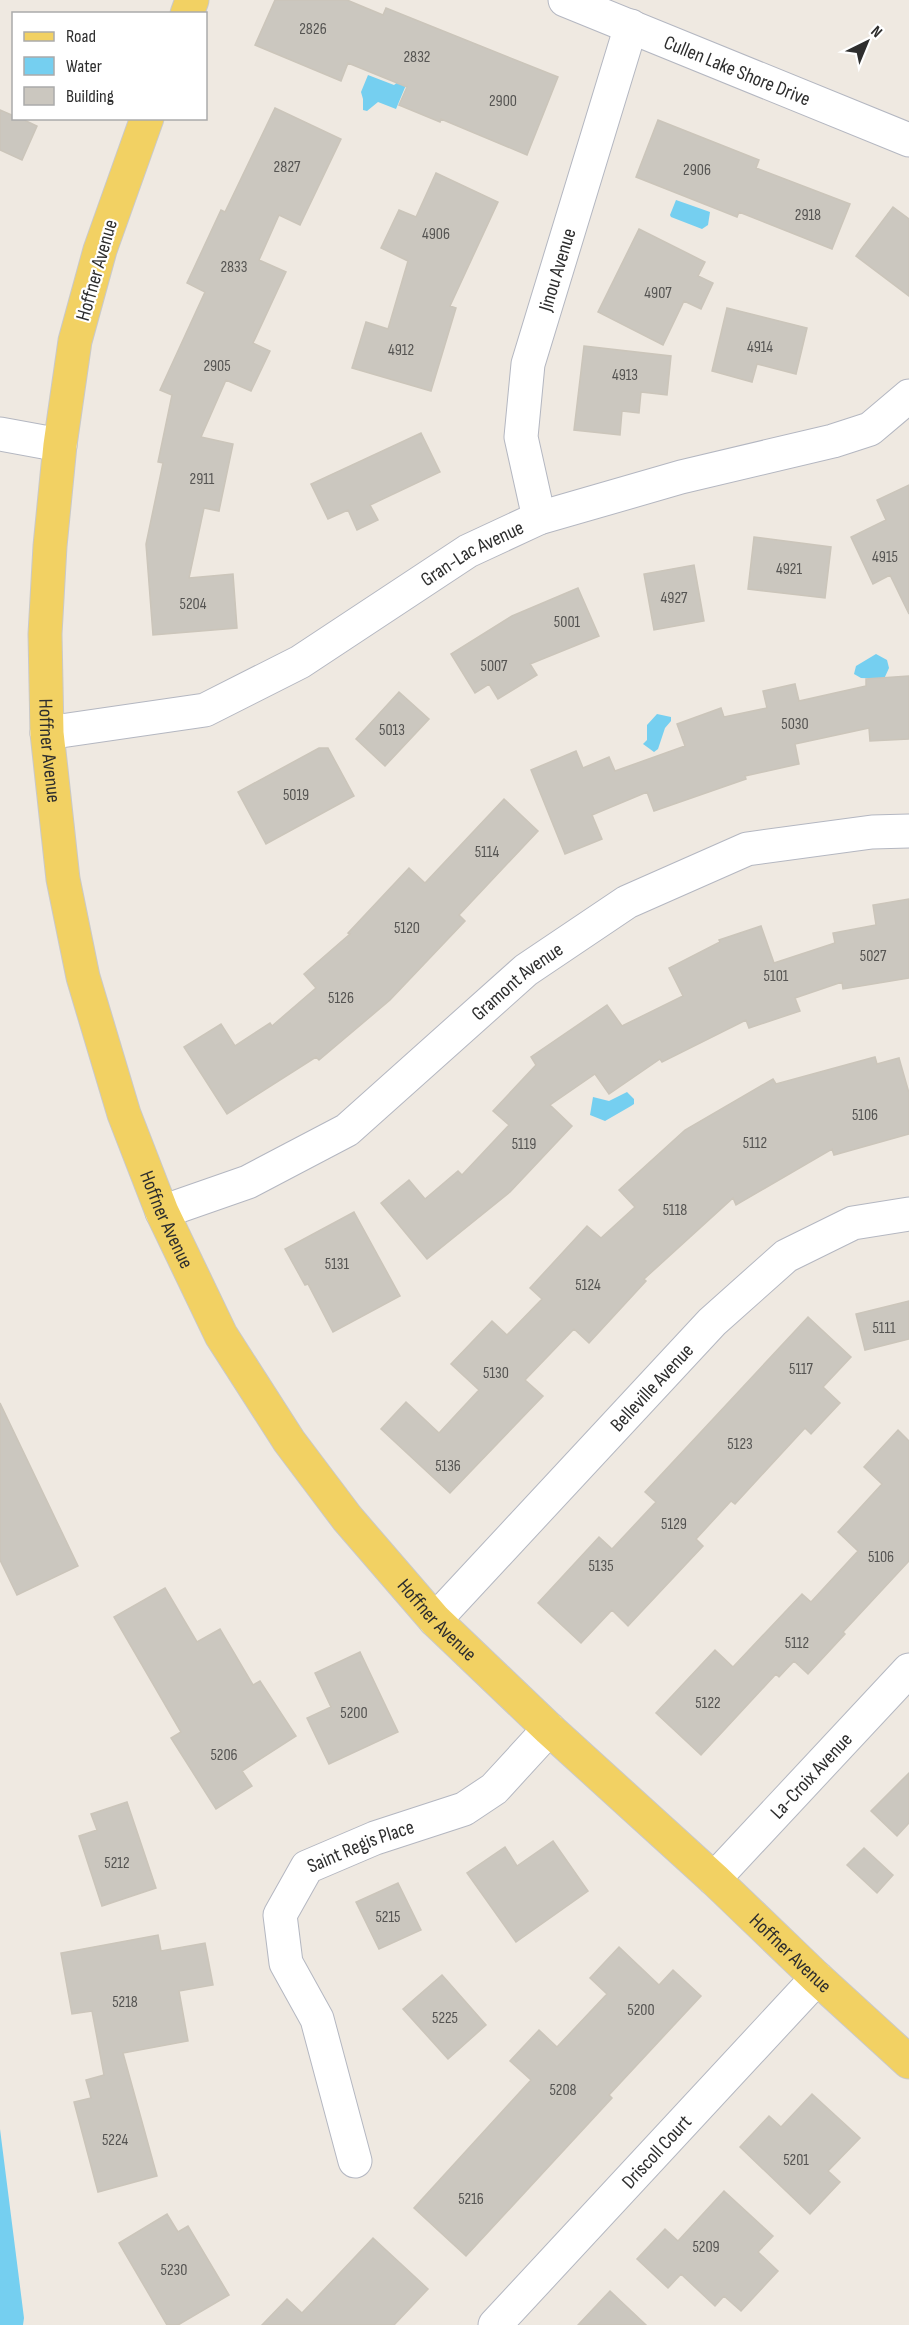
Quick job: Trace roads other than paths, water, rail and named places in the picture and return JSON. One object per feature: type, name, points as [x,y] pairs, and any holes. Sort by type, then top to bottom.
[{"type":"main road","name":"Hoffner Avenue","points":[[146,120],[100,250],[75,341],[60,445],[50,546],[45,634],[46,733],[63,879],[83,977],[124,1114],[162,1212],[221,1335],[289,1441],[347,1518],[435,1620],[549,1729],[714,1879],[909,2062]]},
{"type":"street","name":"Cullen Lake Shore Drive","points":[[565,0],[909,140]]},
{"type":"street","name":"Jinou Avenue","points":[[539,518],[521,437],[528,364],[631,26]]},
{"type":"street","name":"Gran-Lac Avenue","points":[[46,733],[205,710],[300,662],[468,551],[539,518],[681,477],[832,441],[870,429],[909,396]]},
{"type":"street","points":[[0,435],[60,445]]},
{"type":"street","name":"Gramont Avenue","points":[[162,1212],[248,1182],[347,1130],[525,970],[627,902],[747,849],[872,832],[909,831]]},
{"type":"street","name":"Belleville Avenue","points":[[435,1620],[712,1322],[786,1256],[853,1222],[909,1214]]},
{"type":"street","name":"La-Croix Avenue","points":[[714,1879],[909,1670]]},
{"type":"street","name":"Saint Regis Place","points":[[355,2161],[317,2019],[286,1963],[280,1916],[307,1867],[375,1838],[464,1809],[494,1789],[549,1729]]},
{"type":"street","name":"Driscoll Court","points":[[495,2325],[817,1978]]},
{"type":"water","points":[[368,75],[394,85],[399,81],[406,85],[396,109],[378,102],[367,111],[363,110],[361,92]]},
{"type":"water","points":[[676,200],[710,212],[708,225],[702,229],[671,217]]},
{"type":"water","points":[[876,654],[887,660],[889,668],[884,679],[861,678],[854,674],[856,666]]},
{"type":"water","points":[[657,714],[671,717],[671,721],[665,728],[658,749],[654,752],[643,744],[647,740],[647,725]]},
{"type":"water","points":[[627,1092],[634,1099],[634,1104],[631,1106],[605,1121],[590,1115],[593,1097],[609,1101]]},
{"type":"water","points":[[0,2129],[24,2318],[23,2325],[0,2325]]}]
